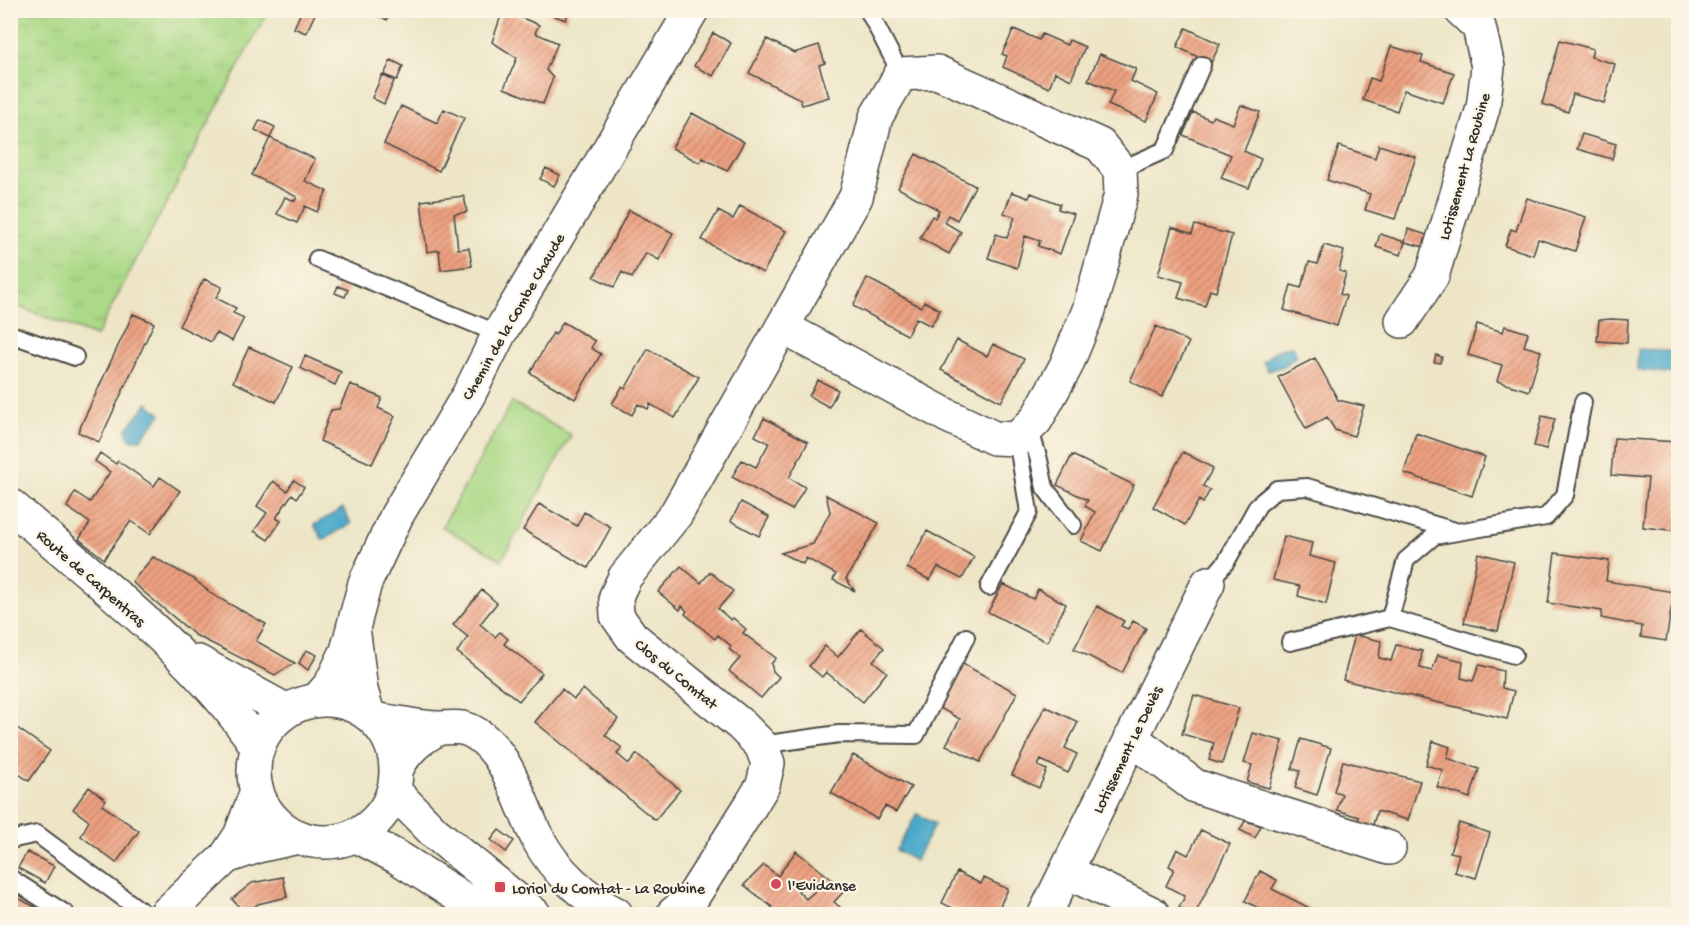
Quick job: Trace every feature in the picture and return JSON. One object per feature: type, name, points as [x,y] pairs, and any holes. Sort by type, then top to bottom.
[{"type":"street","name":"Chemin de la Combe Chaude","points":[[302,705],[338,672],[354,630],[365,583],[397,515],[469,394],[499,334],[692,10]]},
{"type":"street","name":"Lotissement La Roubine","points":[[1402,321],[1432,276],[1482,108],[1488,67],[1479,27],[1461,10]]},
{"type":"street","points":[[782,327],[993,438],[1023,433],[1036,420],[1066,366],[1089,310],[1121,194],[1120,170],[1100,145],[937,72],[901,74]]},
{"type":"street","name":"Clos du Comtat","points":[[762,745],[632,636],[617,616],[616,596],[625,578],[676,514],[856,197],[876,117],[901,74]]},
{"type":"street","name":"Route de Carpentras","points":[[10,506],[173,648]]},
{"type":"street","name":"Lotissement Le Devès","points":[[1045,915],[1208,583]]},
{"type":"street","name":"Chemin de la Combe Chaude","points":[[354,630],[361,690],[371,716]]},
{"type":"street","points":[[173,648],[302,705],[344,702],[371,716],[438,728],[454,726],[473,732],[492,747],[507,771],[539,841],[558,868],[582,892],[616,915]]},
{"type":"street","points":[[173,648],[246,730],[258,748]]},
{"type":"street","points":[[299,837],[273,819],[257,791],[254,777],[258,748],[265,733],[302,705]]},
{"type":"street","points":[[371,716],[390,742],[395,780],[435,833],[534,915]]},
{"type":"street","points":[[226,857],[258,846],[299,837],[327,841],[356,835],[372,824],[386,809],[405,753],[418,740],[438,728]]},
{"type":"street","points":[[1131,738],[1195,786],[1389,848]]},
{"type":"street","points":[[673,915],[692,898],[763,785],[768,763],[762,745]]},
{"type":"street","points":[[166,915],[226,857],[240,836],[257,791]]},
{"type":"street","points":[[356,835],[397,857],[487,915]]},
{"type":"street","points":[[1066,871],[1153,915]]},
{"type":"lane","points":[[868,10],[901,74]]},
{"type":"lane","points":[[1120,170],[1165,150],[1202,65]]},
{"type":"lane","points":[[317,259],[499,334]]},
{"type":"lane","points":[[10,334],[75,357]]},
{"type":"lane","points":[[1390,618],[1406,560],[1434,536],[1546,517],[1565,495],[1582,402]]},
{"type":"lane","points":[[1023,433],[1039,460],[1045,488],[1072,525]]},
{"type":"lane","points":[[989,587],[1029,512],[1023,433]]},
{"type":"lane","points":[[1208,583],[1227,562],[1258,505],[1277,489],[1307,487],[1459,532]]},
{"type":"lane","points":[[1290,642],[1390,618],[1514,655]]},
{"type":"lane","points":[[762,745],[839,734],[916,735],[966,637]]},
{"type":"lane","points":[[10,840],[37,834],[145,915]]},
{"type":"lane","points":[[10,878],[66,915]]},
{"type":"green space","points":[[10,11],[268,11],[96,336],[11,304]]},
{"type":"green space","points":[[512,402],[571,435],[502,560],[442,527]]},
{"type":"water","points":[[1292,346],[1297,355],[1284,366],[1268,371],[1263,362],[1275,351]]},
{"type":"water","points":[[1638,349],[1678,352],[1678,374],[1637,370]]},
{"type":"water","points":[[148,403],[161,414],[140,440],[130,440],[126,430]]},
{"type":"water","points":[[343,508],[351,524],[323,540],[314,525]]},
{"type":"water","points":[[917,814],[935,824],[915,861],[896,850]]},
{"type":"building","points":[[302,10],[315,14],[306,33],[294,28]]},
{"type":"building","points":[[367,10],[392,10],[387,20]]},
{"type":"building","points":[[503,10],[539,25],[535,33],[558,43],[546,70],[553,78],[543,104],[504,88],[517,58],[492,42]]},
{"type":"building","points":[[550,10],[569,10],[566,20],[549,14]]},
{"type":"building","points":[[1186,28],[1220,44],[1211,63],[1177,47]]},
{"type":"building","points":[[1014,29],[1039,40],[1042,34],[1067,45],[1069,40],[1085,47],[1071,80],[1055,72],[1049,88],[1003,67],[1007,56],[1002,54]]},
{"type":"building","points":[[713,33],[731,43],[713,76],[694,66]]},
{"type":"building","points":[[767,39],[794,53],[819,45],[825,63],[819,65],[829,97],[802,105],[800,99],[749,73]]},
{"type":"building","points":[[1560,40],[1593,49],[1591,57],[1615,64],[1604,103],[1573,94],[1568,112],[1542,104]]},
{"type":"building","points":[[1391,46],[1423,56],[1421,62],[1454,73],[1443,103],[1404,90],[1397,111],[1363,100],[1370,78],[1379,81]]},
{"type":"building","points":[[1100,54],[1136,69],[1131,81],[1158,94],[1146,121],[1108,105],[1114,91],[1088,80]]},
{"type":"building","points":[[391,60],[403,66],[397,80],[384,75]]},
{"type":"building","points":[[382,75],[394,81],[384,104],[372,98]]},
{"type":"building","points":[[1241,105],[1260,112],[1244,151],[1261,159],[1249,188],[1221,178],[1231,155],[1183,135],[1193,112],[1211,120],[1213,116],[1233,124]]},
{"type":"building","points":[[401,106],[437,123],[444,109],[464,118],[439,171],[384,144]]},
{"type":"building","points":[[692,113],[744,142],[727,171],[703,158],[700,163],[672,148]]},
{"type":"building","points":[[260,120],[275,127],[270,138],[255,130]]},
{"type":"building","points":[[1582,134],[1616,144],[1612,159],[1577,149]]},
{"type":"building","points":[[270,138],[315,159],[305,181],[327,191],[317,212],[305,206],[297,223],[277,214],[285,197],[295,201],[297,197],[252,175]]},
{"type":"building","points":[[1379,145],[1416,157],[1395,219],[1365,210],[1370,194],[1327,180],[1339,146],[1375,158]]},
{"type":"building","points":[[916,154],[975,186],[957,220],[948,215],[944,222],[961,232],[949,254],[920,238],[932,216],[935,218],[939,210],[898,188]]},
{"type":"building","points":[[546,168],[560,175],[554,186],[540,179]]},
{"type":"building","points":[[1012,192],[1029,198],[1031,193],[1060,204],[1058,209],[1074,214],[1060,254],[1038,246],[1040,241],[1025,236],[1017,268],[988,258],[996,234],[1007,238],[1015,217],[1004,213]]},
{"type":"building","points":[[464,196],[467,212],[454,214],[458,249],[469,248],[472,266],[441,270],[439,250],[427,252],[421,201]]},
{"type":"building","points":[[1527,198],[1586,217],[1575,251],[1538,239],[1533,255],[1505,246],[1511,229],[1516,231]]},
{"type":"building","points":[[740,206],[786,231],[763,273],[702,240],[718,211],[733,219]]},
{"type":"building","points":[[629,210],[673,233],[659,260],[646,253],[632,278],[622,272],[614,287],[594,277]]},
{"type":"building","points":[[1195,225],[1232,235],[1216,292],[1210,290],[1205,306],[1178,298],[1183,282],[1158,275],[1172,227],[1192,234]]},
{"type":"building","points":[[1408,229],[1427,235],[1424,247],[1405,242]]},
{"type":"building","points":[[1380,234],[1405,242],[1401,255],[1376,247]]},
{"type":"building","points":[[1324,245],[1344,251],[1339,271],[1346,273],[1340,294],[1346,296],[1337,326],[1284,310],[1291,285],[1301,288],[1309,262],[1318,264]]},
{"type":"building","points":[[867,278],[921,307],[924,301],[940,310],[931,326],[916,318],[907,335],[853,306]]},
{"type":"building","points":[[204,279],[222,287],[216,298],[236,308],[233,313],[244,318],[232,341],[216,333],[211,342],[179,326]]},
{"type":"building","points":[[338,286],[348,290],[345,297],[335,293]]},
{"type":"building","points":[[133,314],[154,323],[99,442],[78,432]]},
{"type":"building","points":[[1599,320],[1628,320],[1627,343],[1597,341]]},
{"type":"building","points":[[563,322],[595,341],[591,348],[601,354],[575,399],[530,373],[553,333],[555,335]]},
{"type":"building","points":[[1477,324],[1503,332],[1505,326],[1528,333],[1524,346],[1541,351],[1529,391],[1497,381],[1502,365],[1468,355]]},
{"type":"building","points":[[1156,326],[1189,342],[1162,397],[1130,381]]},
{"type":"building","points":[[957,340],[987,356],[993,344],[1024,359],[1001,402],[941,370]]},
{"type":"building","points":[[249,347],[293,367],[276,402],[233,382]]},
{"type":"building","points":[[648,349],[699,377],[675,418],[650,404],[648,409],[638,404],[632,415],[612,404],[622,387],[625,389]]},
{"type":"building","points":[[1436,355],[1442,357],[1440,363],[1434,362]]},
{"type":"building","points":[[305,356],[341,372],[335,385],[300,368]]},
{"type":"building","points":[[1315,358],[1338,400],[1364,406],[1354,436],[1335,430],[1327,417],[1306,429],[1278,377]]},
{"type":"building","points":[[818,380],[838,390],[829,407],[809,396]]},
{"type":"building","points":[[350,384],[382,398],[378,408],[395,416],[372,464],[320,441],[331,410],[339,409]]},
{"type":"building","points":[[1542,416],[1555,419],[1546,449],[1534,446]]},
{"type":"building","points":[[764,418],[808,442],[789,478],[805,487],[792,510],[732,477],[742,460],[756,467],[769,443],[755,436]]},
{"type":"building","points":[[1416,433],[1485,457],[1472,496],[1404,473]]},
{"type":"building","points":[[1614,438],[1678,442],[1678,531],[1643,527],[1648,478],[1611,475]]},
{"type":"building","points":[[1183,452],[1213,468],[1203,486],[1210,490],[1203,503],[1199,500],[1185,525],[1153,507]]},
{"type":"building","points":[[100,453],[116,464],[118,461],[154,486],[160,477],[180,491],[150,534],[131,521],[104,559],[79,539],[90,523],[67,507],[75,492],[90,502],[110,472],[95,461]]},
{"type":"building","points":[[1072,455],[1134,485],[1102,551],[1081,541],[1095,512],[1085,506],[1088,500],[1057,485]]},
{"type":"building","points":[[294,480],[304,487],[297,498],[292,494],[276,518],[281,521],[268,540],[254,531],[267,513],[257,506],[273,481],[287,491]]},
{"type":"building","points":[[826,495],[879,523],[846,579],[855,591],[833,580],[836,574],[806,558],[803,564],[781,553],[813,544],[830,512]]},
{"type":"building","points":[[741,502],[769,517],[759,536],[731,521]]},
{"type":"building","points":[[539,504],[577,526],[584,512],[611,527],[588,568],[523,530]]},
{"type":"building","points":[[927,531],[974,557],[962,579],[938,567],[930,580],[907,568]]},
{"type":"building","points":[[1284,536],[1312,543],[1309,556],[1336,563],[1326,604],[1298,596],[1300,586],[1273,580]]},
{"type":"building","points":[[1478,553],[1514,562],[1498,631],[1464,623]]},
{"type":"building","points":[[1555,553],[1609,561],[1606,581],[1674,592],[1666,641],[1641,637],[1642,626],[1601,618],[1602,611],[1548,603]]},
{"type":"building","points":[[153,557],[194,579],[213,595],[266,624],[256,641],[295,663],[275,675],[195,635],[132,582]]},
{"type":"building","points":[[681,566],[701,583],[710,572],[733,591],[718,609],[731,620],[733,618],[746,629],[743,633],[776,658],[771,664],[773,671],[779,677],[761,698],[729,671],[740,658],[729,649],[731,646],[718,635],[715,639],[685,614],[687,611],[682,606],[680,610],[658,592]]},
{"type":"building","points":[[1003,584],[1033,599],[1038,589],[1066,604],[1047,642],[988,612]]},
{"type":"building","points":[[482,590],[497,603],[480,624],[495,637],[500,632],[508,639],[504,644],[542,673],[519,701],[457,652],[468,637],[453,625]]},
{"type":"building","points":[[1097,606],[1124,621],[1121,626],[1128,629],[1133,621],[1146,628],[1122,673],[1074,649]]},
{"type":"building","points":[[861,629],[884,648],[873,661],[887,672],[863,702],[826,672],[822,677],[809,666],[825,646],[838,657]]},
{"type":"building","points":[[1355,635],[1381,641],[1379,658],[1391,661],[1396,645],[1422,651],[1420,668],[1432,671],[1438,655],[1463,661],[1461,678],[1473,681],[1479,665],[1503,671],[1502,688],[1514,691],[1507,719],[1343,680]]},
{"type":"building","points":[[306,650],[317,655],[308,670],[299,663]]},
{"type":"building","points":[[959,662],[1017,693],[980,762],[946,745],[960,719],[936,706]]},
{"type":"building","points":[[562,689],[574,699],[583,689],[618,719],[605,735],[622,748],[617,754],[629,764],[637,754],[680,790],[655,820],[535,722]]},
{"type":"building","points":[[1194,695],[1239,708],[1222,764],[1209,760],[1214,743],[1182,734]]},
{"type":"building","points":[[1045,706],[1078,722],[1065,748],[1077,754],[1068,773],[1041,760],[1038,766],[1047,770],[1039,788],[1012,775]]},
{"type":"building","points":[[10,723],[50,751],[29,781],[10,768]]},
{"type":"building","points":[[1253,733],[1283,741],[1269,788],[1247,782],[1252,765],[1244,763]]},
{"type":"building","points":[[1301,739],[1331,748],[1317,795],[1295,788],[1300,771],[1292,769]]},
{"type":"building","points":[[1433,741],[1450,747],[1447,758],[1479,769],[1470,798],[1437,787],[1443,770],[1426,765]]},
{"type":"building","points":[[853,755],[911,787],[896,812],[885,806],[877,819],[831,793]]},
{"type":"building","points":[[1343,761],[1420,781],[1408,820],[1377,811],[1372,828],[1358,824],[1359,817],[1337,810],[1342,794],[1334,791]]},
{"type":"building","points":[[89,787],[106,800],[102,805],[139,831],[116,863],[81,836],[89,821],[73,809]]},
{"type":"building","points":[[1245,821],[1261,826],[1255,838],[1240,830]]},
{"type":"building","points":[[1459,823],[1490,833],[1476,878],[1454,872],[1459,854],[1450,852]]},
{"type":"building","points":[[499,830],[514,841],[506,852],[491,840]]},
{"type":"building","points":[[1201,830],[1230,844],[1195,914],[1192,914],[1179,908],[1185,896],[1166,886],[1174,869],[1169,866],[1177,849],[1188,855]]},
{"type":"building","name":"l'Evidanse","points":[[796,851],[845,890],[834,902],[848,914],[768,914],[772,907],[744,885],[764,865],[778,876]],"holes":[[[807,883],[815,891],[806,899],[798,891]]]},
{"type":"building","points":[[27,852],[54,866],[45,883],[18,868]]},
{"type":"building","points":[[1260,871],[1277,880],[1272,889],[1321,914],[1259,914],[1262,910],[1245,901]]},
{"type":"building","points":[[957,872],[981,884],[984,878],[1008,889],[996,914],[965,914],[942,903]]},
{"type":"building","points":[[283,877],[287,897],[258,904],[245,914],[232,899],[252,883]]},
{"type":"building","points":[[18,898],[35,907],[30,914],[10,914]]},
{"type":"place","name":"l'Evidanse","points":[[776,884]]},
{"type":"place","name":"Loriol du Comtat - La Roubine","points":[[500,887]]}]
